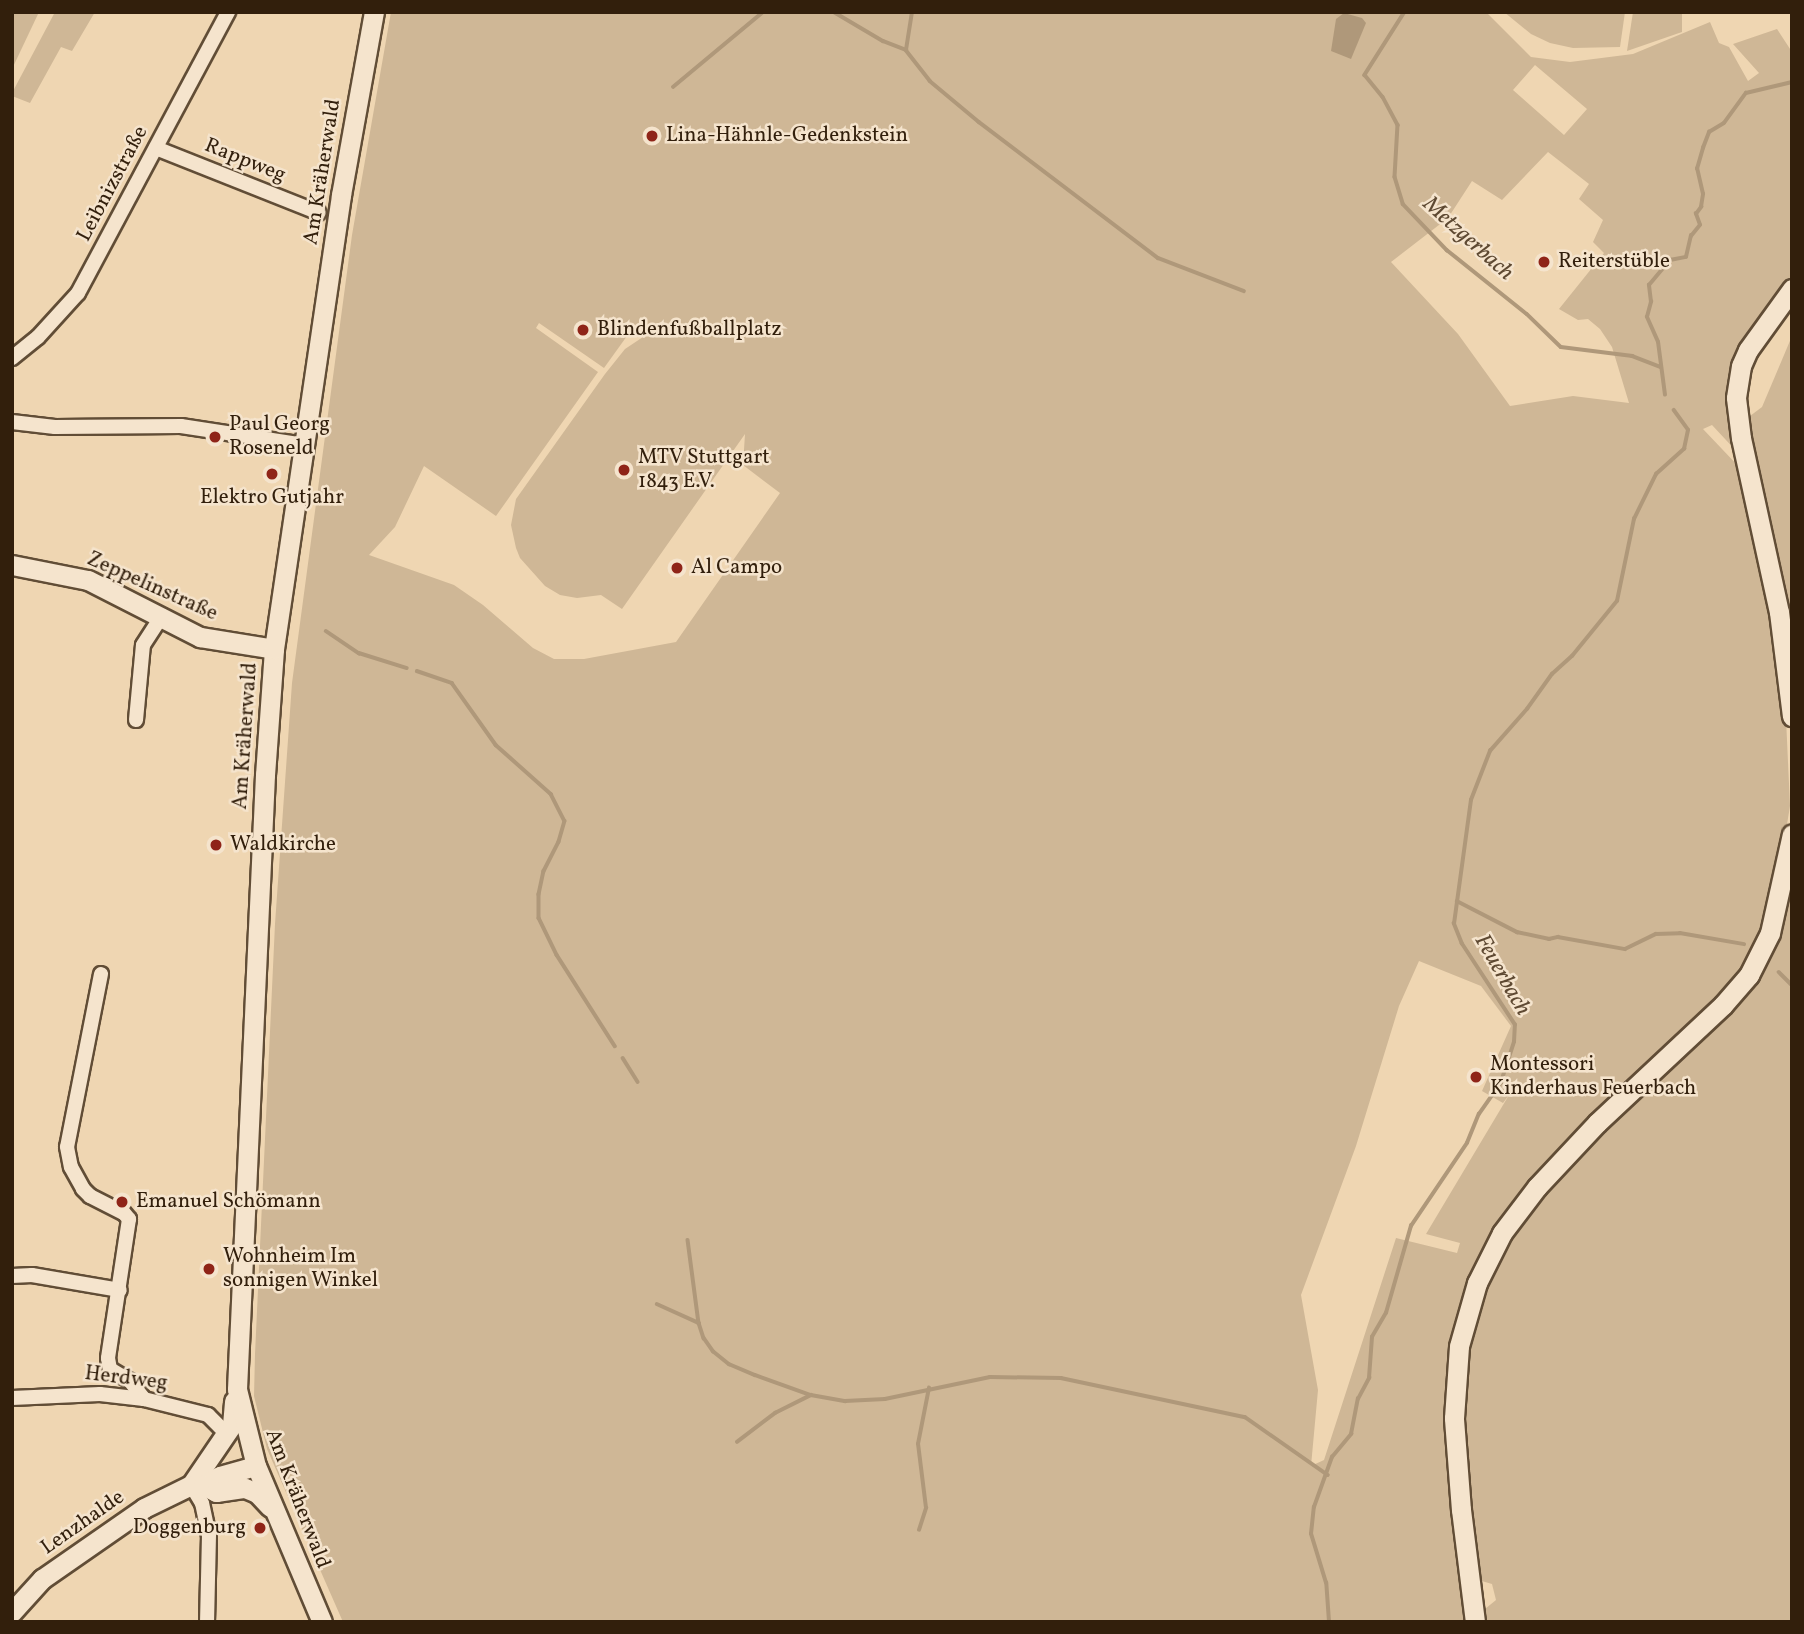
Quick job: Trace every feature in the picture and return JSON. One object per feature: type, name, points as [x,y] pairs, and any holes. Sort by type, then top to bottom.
[{"type":"main road","name":"Am Kräherwald","points":[[322,1622],[256,1466],[237,1392],[265,775],[274,649],[341,195],[374,12]]},
{"type":"main road","points":[[1792,289],[1748,350],[1741,366],[1736,398],[1741,438],[1781,624],[1792,716]]},
{"type":"main road","name":"Zeppelinstraße","points":[[12,565],[88,580],[200,637],[274,649]]},
{"type":"main road","points":[[1475,1622],[1461,1510],[1454,1418],[1459,1346],[1477,1283],[1502,1233],[1536,1187],[1597,1123],[1723,1005],[1749,975],[1770,933],[1792,834]]},
{"type":"main road","name":"Lenzhalde","points":[[197,1485],[234,1420],[233,1404],[237,1392]]},
{"type":"main road","points":[[226,1433],[240,1431],[248,1437]]},
{"type":"main road","name":"Lenzhalde","points":[[12,1612],[27,1592],[42,1579],[144,1508],[220,1476],[256,1466]]},
{"type":"main road","points":[[197,1485],[216,1492],[245,1488],[257,1493],[273,1510]]},
{"type":"street","name":"Leibnizstraße","points":[[12,358],[38,337],[78,293],[228,12]]},
{"type":"street","name":"Rappweg","points":[[156,148],[319,213]]},
{"type":"street","points":[[12,422],[55,427],[181,426],[305,445]]},
{"type":"street","points":[[136,720],[143,645],[162,616]]},
{"type":"street","points":[[101,974],[67,1147],[71,1167],[83,1189],[90,1196],[124,1213],[129,1219],[108,1358],[110,1369],[130,1381],[144,1399]]},
{"type":"street","points":[[12,1276],[32,1275],[120,1290]]},
{"type":"street","name":"Herdweg","points":[[12,1398],[100,1394],[144,1399],[208,1415],[226,1433]]},
{"type":"street","points":[[197,1485],[209,1535],[207,1622]]},
{"type":"shaded area","points":[[12,12],[39,12],[12,69]]},
{"type":"shaded area","points":[[55,12],[95,12],[72,51],[61,47],[30,103],[12,96],[12,93]]},
{"type":"shaded area","points":[[391,12],[1486,12],[1531,57],[1570,62],[1633,54],[1710,22],[1719,43],[1729,47],[1748,81],[1759,73],[1733,44],[1777,29],[1792,52],[1792,279],[1760,320],[1728,373],[1739,454],[1712,425],[1703,429],[1741,469],[1773,619],[1786,718],[1790,806],[1779,873],[1759,944],[1743,974],[1560,1154],[1459,1319],[1469,1622],[343,1622],[267,1449],[254,1396],[275,924],[292,683],[352,235]],"holes":[[[1535,65],[1587,109],[1564,135],[1513,90]],[[1548,152],[1589,184],[1579,199],[1603,220],[1593,242],[1604,253],[1559,309],[1578,320],[1588,319],[1600,329],[1612,347],[1629,403],[1573,396],[1510,406],[1458,334],[1391,262],[1448,218],[1472,181],[1502,200]],[[539,323],[604,368],[627,336],[637,329],[646,335],[625,349],[605,374],[516,499],[511,525],[516,548],[520,558],[545,586],[560,595],[577,598],[601,595],[622,609],[745,434],[743,465],[780,493],[676,642],[584,659],[554,659],[533,648],[483,605],[454,585],[369,555],[395,527],[424,466],[496,516],[598,372],[536,328]],[[1419,961],[1481,986],[1511,1026],[1482,1091],[1503,1103],[1509,1095],[1426,1234],[1460,1243],[1457,1253],[1396,1238],[1324,1460],[1311,1466],[1318,1390],[1301,1295],[1356,1146],[1399,1006]]]},
{"type":"shaded area","points":[[1504,12],[1625,12],[1620,47],[1573,48],[1550,43],[1531,34]]},
{"type":"shaded area","points":[[1633,12],[1682,12],[1682,32],[1627,51]]},
{"type":"shaded area","points":[[1344,13],[1362,18],[1366,23],[1351,59],[1331,51],[1336,19]]},
{"type":"shaded area","points":[[1792,336],[1792,679],[1746,419],[1762,407]]},
{"type":"shaded area","points":[[1792,853],[1792,1622],[1481,1622],[1485,1609],[1496,1600],[1492,1584],[1475,1579],[1468,1511],[1462,1363],[1490,1271],[1526,1213],[1593,1137],[1754,980]]},
{"type":"waterway","points":[[673,87],[763,12]]},
{"type":"waterway","points":[[834,12],[883,41],[906,50],[930,81],[979,122],[1158,258],[1244,291]]},
{"type":"waterway","points":[[906,50],[912,12]]},
{"type":"waterway","name":"Metzgerbach","points":[[1405,12],[1365,75],[1383,97],[1398,125],[1395,177],[1403,204],[1447,250],[1527,314],[1561,347],[1632,356],[1660,367]]},
{"type":"waterway","points":[[1665,395],[1658,342],[1647,317],[1651,302],[1649,285],[1670,260],[1686,257],[1691,236],[1700,225],[1696,214],[1701,207],[1703,194],[1697,169],[1709,132],[1724,123],[1746,93],[1792,82]]},
{"type":"waterway","name":"Feuerbach","points":[[1329,1622],[1326,1583],[1311,1534],[1314,1507],[1332,1457],[1351,1434],[1358,1399],[1369,1378],[1372,1337],[1386,1313],[1411,1226],[1467,1143],[1479,1114],[1501,1082],[1514,1042],[1515,1025],[1462,944],[1454,924],[1471,800],[1490,751],[1527,709],[1552,674],[1572,656],[1617,601],[1634,519],[1656,474],[1684,449],[1688,430],[1674,411]]},
{"type":"waterway","points":[[326,631],[359,653],[407,668]]},
{"type":"waterway","points":[[417,671],[452,683],[496,745],[551,794],[565,821],[559,842],[544,871],[539,894],[539,918],[557,955],[615,1046]]},
{"type":"waterway","points":[[1457,901],[1517,932],[1549,939],[1558,937],[1625,949],[1656,934],[1680,933],[1744,944]]},
{"type":"waterway","points":[[1779,972],[1792,985]]},
{"type":"waterway","points":[[623,1058],[638,1082]]},
{"type":"waterway","points":[[688,1240],[699,1323],[704,1338],[713,1351],[729,1364],[755,1375],[811,1395],[845,1401],[885,1399],[990,1377],[1061,1378],[1245,1417],[1328,1475]]},
{"type":"waterway","points":[[657,1304],[699,1323]]},
{"type":"waterway","points":[[919,1530],[926,1508],[918,1444],[929,1388]]},
{"type":"waterway","points":[[737,1442],[775,1413],[811,1395]]},
{"type":"place","name":"Lina-Hähnle-Gedenkstein","points":[[652,136]]},
{"type":"place","name":"Reiterstüble","points":[[1544,262]]},
{"type":"place","name":"Blindenfußballplatz","points":[[583,330]]},
{"type":"place","name":"Paul Georg Roseneld","points":[[215,437]]},
{"type":"place","name":"MTV Stuttgart 1843 E.V.","points":[[624,470]]},
{"type":"place","name":"Elektro Gutjahr","points":[[272,474]]},
{"type":"place","name":"Al Campo","points":[[677,568]]},
{"type":"place","name":"Waldkirche","points":[[216,845]]},
{"type":"place","name":"Montessori Kinderhaus Feuerbach","points":[[1476,1077]]},
{"type":"place","name":"Emanuel Schömann","points":[[122,1202]]},
{"type":"place","name":"Wohnheim Im sonnigen Winkel","points":[[209,1269]]},
{"type":"place","name":"Doggenburg","points":[[260,1528]]}]
